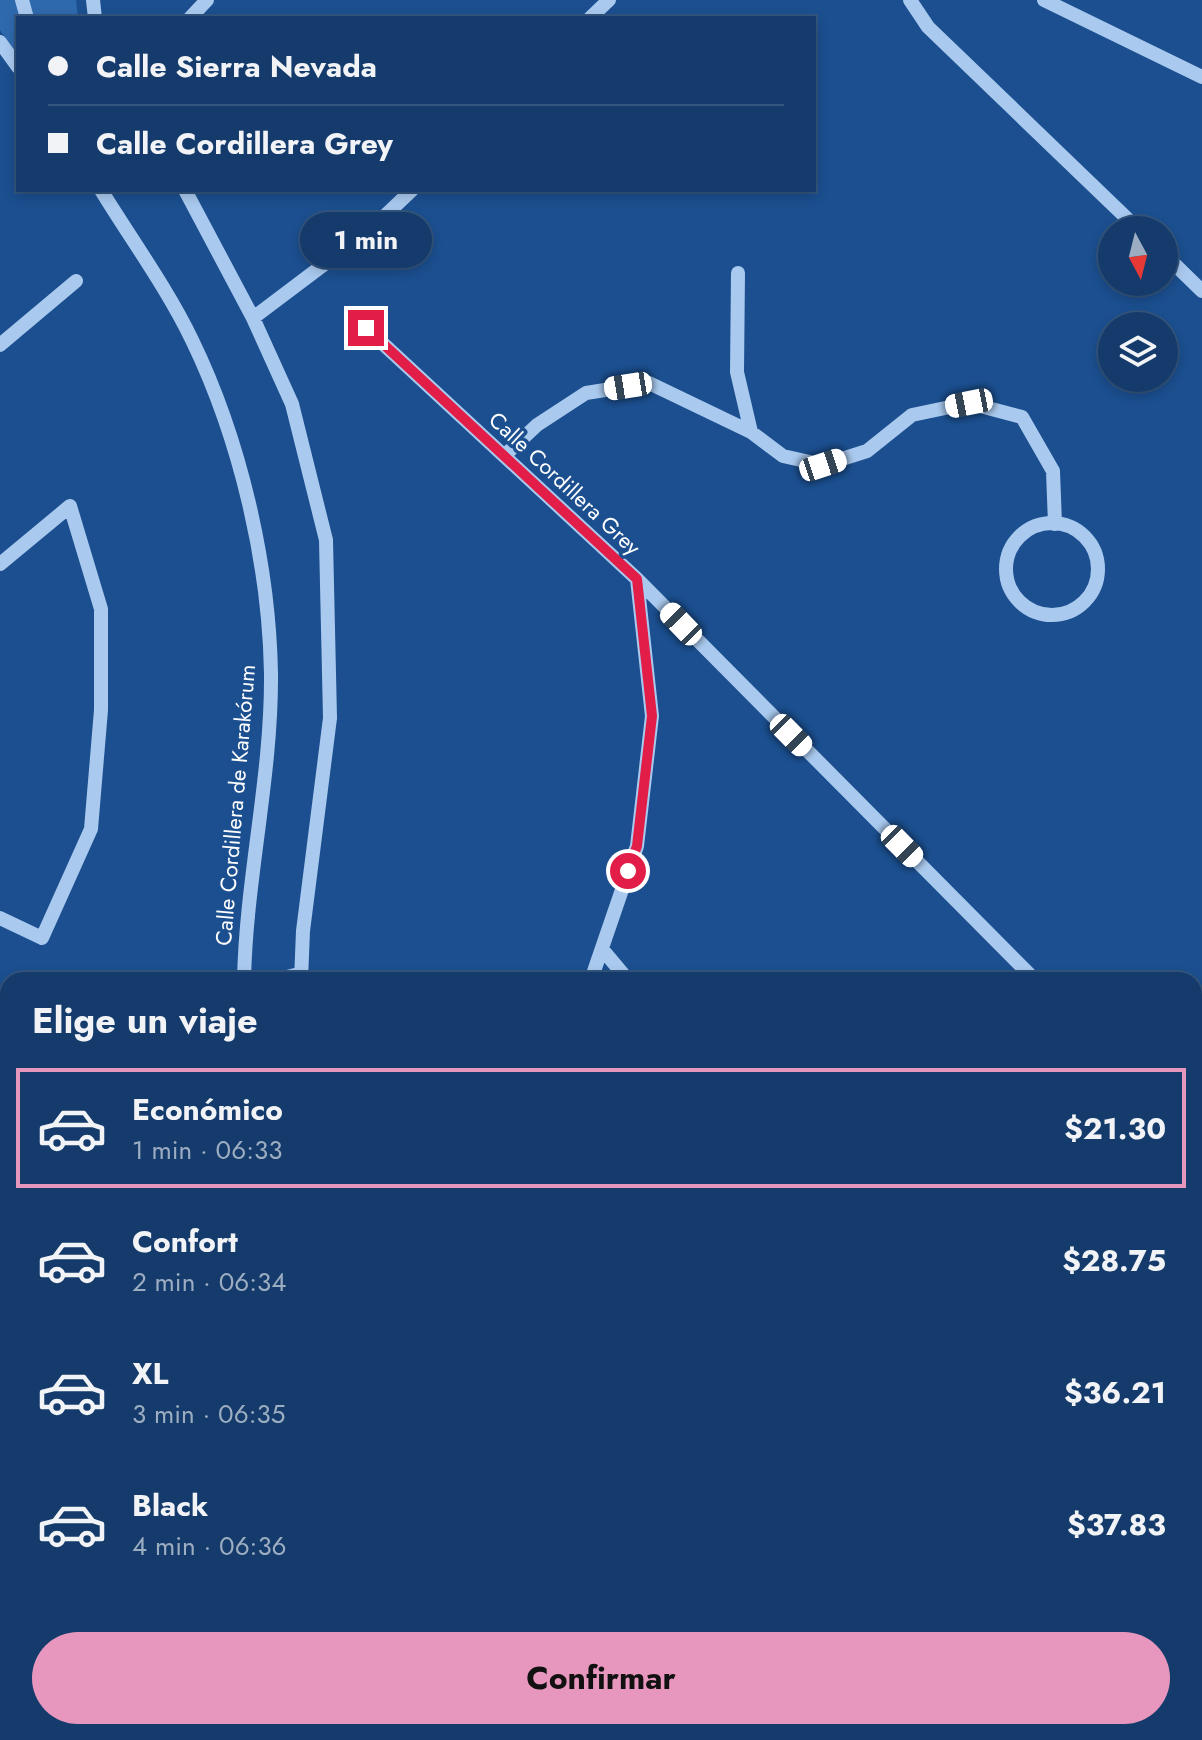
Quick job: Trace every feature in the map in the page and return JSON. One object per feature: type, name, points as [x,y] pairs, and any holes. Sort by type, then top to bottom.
[{"type":"street","points":[[192,16],[207,0]]},
{"type":"street","points":[[592,16],[609,0]]},
{"type":"street","points":[[910,0],[928,27],[1124,216]]},
{"type":"street","points":[[1044,0],[1202,77]]},
{"type":"street","points":[[0,42],[16,64]]},
{"type":"street","name":"Calle Cordillera de Karakórum","points":[[102,192],[192,340],[233,448],[261,557],[271,674],[261,796],[245,927],[244,972]]},
{"type":"street","points":[[186,192],[253,318],[292,404],[326,540],[330,718],[301,972]]},
{"type":"street","points":[[253,318],[371,229],[410,192]]},
{"type":"street","points":[[1178,268],[1202,291]]},
{"type":"street","points":[[738,273],[737,372],[751,432]]},
{"type":"street","points":[[0,345],[76,281]]},
{"type":"street","name":"Calle Cordillera Grey","points":[[366,328],[637,579],[1027,972]]},
{"type":"street","points":[[504,456],[537,425],[586,393],[649,383],[751,432],[783,456],[823,465],[867,451],[912,415],[969,403],[1022,417],[1053,471],[1055,524]]},
{"type":"street","points":[[0,564],[70,506],[101,609],[101,710],[91,829],[42,938],[0,918]]},
{"type":"street","points":[[1055,524],[1075,529],[1086,539],[1095,552],[1098,568],[1088,598],[1061,614],[1045,614],[1031,610],[1010,590],[1006,561],[1020,536],[1032,527],[1055,524]]},
{"type":"street","points":[[594,972],[637,846],[652,716],[637,579]]},
{"type":"street","points":[[602,949],[621,972]]},
{"type":"shaded area","points":[[0,0],[76,0],[78,16],[16,16],[16,53],[0,30]]},
{"type":"route","points":[[366,328],[637,579],[652,716],[637,846],[628,871]]}]
